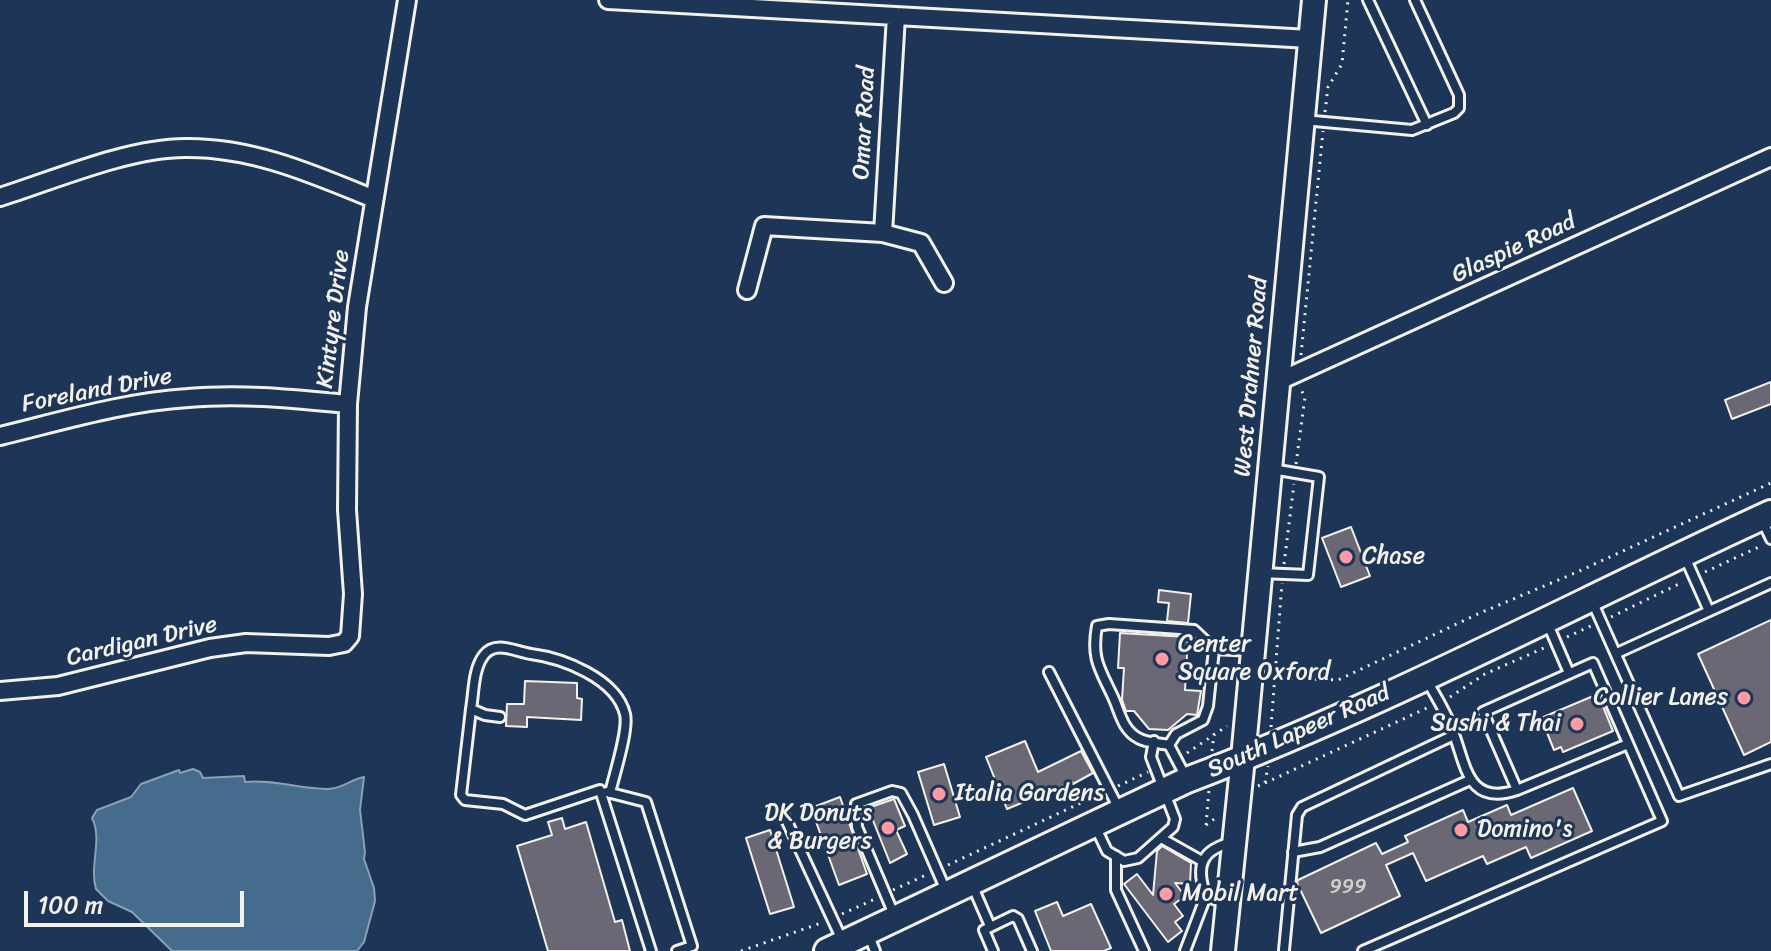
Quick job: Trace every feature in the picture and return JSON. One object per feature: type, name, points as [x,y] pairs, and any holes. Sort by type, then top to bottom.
[{"type":"main road","name":"South Lapeer Road","points":[[835,947],[871,941],[895,918],[1094,824],[1115,800],[1181,769],[1243,758],[1425,678],[1551,632],[1596,610],[1684,554],[1769,528]]},
{"type":"street","name":"Kintyre Drive","points":[[344,643],[350,636],[352,623],[347,510],[348,404],[357,307],[407,0]]},
{"type":"street","points":[[608,0],[1310,39]]},
{"type":"street","name":"West Drahner Road","points":[[1223,951],[1277,382],[1313,121],[1310,39],[1314,0]]},
{"type":"street","name":"Omar Road","points":[[883,233],[896,16]]},
{"type":"street","points":[[0,197],[120,159],[182,148],[227,150],[285,164],[374,199]]},
{"type":"street","name":"Glaspie Road","points":[[1277,382],[1771,157]]},
{"type":"street","points":[[747,290],[764,226],[883,233],[921,243],[944,283]]},
{"type":"street","name":"Foreland Drive","points":[[0,436],[131,405],[189,397],[265,396],[348,404]]},
{"type":"street","name":"Cardigan Drive","points":[[0,691],[73,683],[210,648],[246,643],[329,646],[344,643]]},
{"type":"lane","points":[[1368,0],[1427,125]]},
{"type":"lane","points":[[1313,121],[1412,130],[1454,113],[1460,102],[1415,0]]},
{"type":"lane","points":[[1260,573],[1308,575],[1319,477],[1269,468]]},
{"type":"lane","points":[[1684,554],[1709,611]]},
{"type":"lane","points":[[1617,653],[1771,583]]},
{"type":"lane","points":[[1596,610],[1679,796],[1771,764]]},
{"type":"lane","points":[[1181,769],[1169,745],[1139,739],[1119,719],[1114,699],[1100,674],[1094,644],[1097,626],[1109,624],[1194,630],[1214,649],[1253,651]]},
{"type":"lane","points":[[1551,632],[1569,673]]},
{"type":"lane","points":[[651,951],[605,791],[627,725],[625,711],[606,686],[589,674],[544,654],[495,648],[485,653],[471,709],[461,795],[472,803],[503,804],[525,815],[605,791],[646,802],[692,946],[677,951]]},
{"type":"lane","points":[[1169,745],[1176,734],[1203,720],[1208,706],[1214,649]]},
{"type":"lane","points":[[1363,951],[1662,821],[1593,663],[1483,712],[1517,790]]},
{"type":"lane","points":[[1049,672],[1115,800]]},
{"type":"lane","points":[[1425,678],[1454,735],[1470,780],[1478,788],[1492,794],[1517,790],[1628,744]]},
{"type":"lane","points":[[471,709],[500,717]]},
{"type":"lane","points":[[1292,951],[1282,951],[1297,815],[1302,807],[1454,735]]},
{"type":"lane","points":[[1094,824],[1107,851],[1124,861],[1138,858],[1173,827],[1175,819],[1151,757],[1154,741]]},
{"type":"lane","points":[[1293,852],[1320,847],[1470,780]]},
{"type":"lane","points":[[895,918],[857,827],[856,804],[892,791],[901,793],[947,894]]},
{"type":"lane","points":[[783,813],[832,919],[835,947]]},
{"type":"lane","points":[[1161,838],[1202,861]]},
{"type":"lane","points":[[1185,951],[1206,896],[1201,883],[1202,861],[1215,846],[1234,842]]},
{"type":"lane","points":[[1116,856],[1116,890],[1144,951]]},
{"type":"lane","points":[[971,882],[990,926]]},
{"type":"lane","points":[[1206,896],[1228,905]]},
{"type":"lane","points":[[993,951],[984,930],[1013,916],[1017,917],[1032,951]]},
{"type":"path","points":[[1274,693],[1283,574],[1305,397],[1298,384],[1313,121],[1342,64],[1348,0]]},
{"type":"path","points":[[1275,678],[1338,680],[1771,483]]},
{"type":"path","points":[[1268,768],[1263,784],[1439,703],[1551,632],[1596,610],[1694,577],[1769,528]]},
{"type":"path","points":[[1181,769],[1222,729]]},
{"type":"path","points":[[741,951],[832,919],[937,870],[1159,780]]},
{"type":"water","points":[[193,769],[200,772],[203,778],[244,776],[245,782],[318,789],[338,787],[364,777],[360,810],[364,859],[375,901],[364,942],[357,951],[172,951],[132,912],[108,901],[96,889],[96,835],[92,818],[97,810],[131,797],[141,784],[179,770],[180,773]]},
{"type":"building","points":[[1771,382],[1771,404],[1732,419],[1725,400]]},
{"type":"building","name":"Chase","points":[[1351,527],[1370,576],[1341,587],[1322,538]]},
{"type":"building","points":[[1159,590],[1191,594],[1188,623],[1167,621],[1169,603],[1158,602]]},
{"type":"building","name":"Collier Lanes","points":[[1771,620],[1771,742],[1744,755],[1698,654]]},
{"type":"building","points":[[1120,633],[1188,637],[1185,690],[1201,691],[1197,715],[1187,714],[1168,730],[1149,729],[1134,711],[1126,711],[1122,700],[1124,668],[1118,668]]},
{"type":"building","points":[[525,681],[577,683],[577,698],[582,699],[581,720],[527,717],[527,727],[506,726],[507,704],[524,704]]},
{"type":"building","name":"Sushi & Thai","points":[[1598,694],[1613,731],[1563,752],[1561,747],[1554,750],[1541,718]]},
{"type":"building","points":[[1025,741],[1038,772],[1081,751],[1093,773],[1073,784],[1007,809],[986,757]]},
{"type":"building","name":"Italia Gardens","points":[[944,764],[960,817],[934,825],[918,772]]},
{"type":"building","points":[[1573,788],[1592,831],[1531,858],[1526,847],[1487,864],[1483,856],[1426,881],[1413,853],[1386,865],[1400,896],[1321,933],[1297,883],[1376,843],[1382,854],[1408,842],[1405,836],[1463,810],[1468,822],[1507,805],[1511,815]]},
{"type":"building","points":[[840,797],[867,874],[839,885],[811,808]]},
{"type":"building","name":"DK Donuts & Burgers","points":[[894,799],[905,826],[896,830],[907,854],[890,863],[868,808]]},
{"type":"building","points":[[562,818],[565,829],[586,822],[615,922],[622,920],[630,951],[548,951],[517,846],[552,835],[548,822]]},
{"type":"building","points":[[770,830],[794,907],[770,914],[746,838]]},
{"type":"building","points":[[1162,846],[1191,863],[1190,884],[1175,883],[1185,896],[1174,904],[1183,916],[1175,922],[1182,931],[1168,942],[1124,884],[1137,874],[1153,895],[1157,851]]},
{"type":"building","points":[[1057,902],[1063,916],[1091,904],[1111,948],[1104,951],[1051,951],[1035,911]]},
{"type":"place","name":"Chase","points":[[1346,557]]},
{"type":"place","name":"Center Square Oxford","points":[[1162,659]]},
{"type":"place","name":"Collier Lanes","points":[[1744,698]]},
{"type":"place","name":"Sushi & Thai","points":[[1577,724]]},
{"type":"place","name":"Italia Gardens","points":[[939,794]]},
{"type":"place","name":"DK Donuts & Burgers","points":[[888,828]]},
{"type":"place","name":"Domino's","points":[[1461,830]]},
{"type":"place","name":"Mobil Mart","points":[[1166,894]]}]
